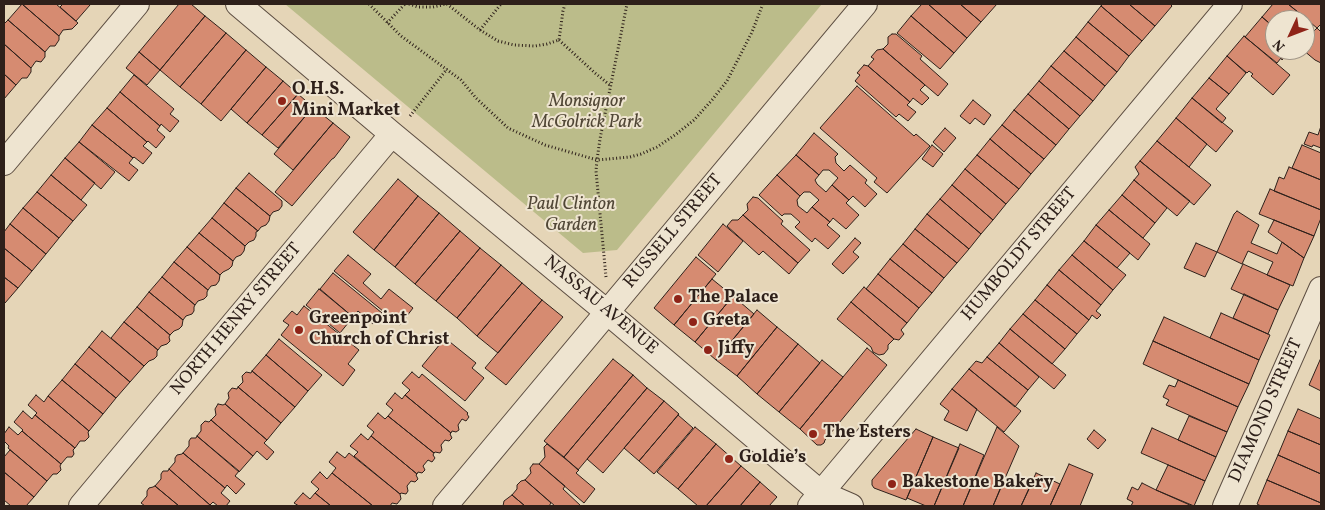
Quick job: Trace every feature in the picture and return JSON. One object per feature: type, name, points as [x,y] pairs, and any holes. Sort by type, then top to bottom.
[{"type":"street","points":[[4,163],[137,4]]},
{"type":"street","name":"NASSAU AVENUE","points":[[238,4],[607,312],[816,500],[851,506]]},
{"type":"street","name":"RUSSELL STREET","points":[[445,506],[865,4]]},
{"type":"street","name":"HUMBOLDT STREET","points":[[816,500],[1230,4]]},
{"type":"street","name":"NORTH HENRY STREET","points":[[81,506],[392,134]]},
{"type":"street","name":"DIAMOND STREET","points":[[1225,506],[1321,289]]},
{"type":"path","points":[[369,4],[401,36],[461,80],[476,98],[508,128],[545,145],[597,160],[641,154],[675,136],[694,120],[727,81],[752,32],[763,4]]},
{"type":"path","points":[[387,23],[405,4]]},
{"type":"path","points":[[409,4],[418,7],[446,4],[498,41],[514,45],[541,45],[559,40]]},
{"type":"path","points":[[454,9],[459,4]]},
{"type":"path","points":[[480,30],[501,4]]},
{"type":"path","points":[[559,40],[565,4]]},
{"type":"path","points":[[606,277],[596,171],[600,139],[627,4]]},
{"type":"path","points":[[559,40],[594,73],[611,86]]},
{"type":"path","points":[[410,116],[447,69]]},
{"type":"green space","name":"Monsignor McGolrick Park","points":[[285,4],[822,4],[617,250],[583,253]]},
{"type":"building","points":[[22,4],[56,4],[78,23],[72,29],[63,30],[59,36]]},
{"type":"building","points":[[22,4],[59,36],[55,46],[50,46],[45,52],[8,20]]},
{"type":"building","points":[[63,4],[90,5],[76,21],[60,7]]},
{"type":"building","points":[[179,4],[191,4],[205,16],[160,70],[139,52]]},
{"type":"building","points":[[922,4],[928,4],[967,38],[954,53],[911,16]]},
{"type":"building","points":[[928,4],[960,4],[981,22],[967,38]]},
{"type":"building","points":[[960,4],[997,4],[981,22]]},
{"type":"building","points":[[1103,4],[1129,4],[1155,26],[1142,41],[1101,6]]},
{"type":"building","points":[[1131,4],[1170,4],[1172,6],[1155,26]]},
{"type":"building","points":[[1273,4],[1288,4],[1296,10],[1268,10]]},
{"type":"building","points":[[1288,4],[1321,4],[1321,27],[1320,25],[1317,28],[1315,26],[1315,10],[1295,10]]},
{"type":"building","points":[[1101,6],[1142,41],[1129,56],[1088,22]]},
{"type":"building","points":[[205,16],[226,33],[180,87],[160,70]]},
{"type":"building","points":[[911,16],[954,53],[940,69],[897,33]]},
{"type":"building","points":[[1262,17],[1265,20],[1265,53],[1245,37]]},
{"type":"building","points":[[8,20],[45,52],[45,57],[41,62],[36,61],[31,68],[4,44],[4,24]]},
{"type":"building","points":[[1088,22],[1129,56],[1117,72],[1076,37]]},
{"type":"building","points":[[1317,28],[1321,32],[1321,63],[1315,60],[1315,30]]},
{"type":"building","points":[[226,33],[246,50],[201,104],[180,87]]},
{"type":"building","points":[[896,34],[922,56],[920,59],[948,84],[938,96],[883,49],[888,44],[888,37]]},
{"type":"building","points":[[1244,36],[1265,54],[1265,60],[1272,60],[1290,75],[1273,95],[1251,76],[1253,74],[1249,71],[1247,73],[1227,56]]},
{"type":"building","points":[[1076,37],[1117,72],[1105,86],[1064,51]]},
{"type":"building","points":[[4,44],[31,68],[27,78],[22,78],[16,85],[4,74]]},
{"type":"building","points":[[883,49],[925,85],[920,90],[929,98],[922,105],[913,98],[910,102],[868,66],[874,59],[871,57],[877,50]]},
{"type":"building","points":[[246,50],[266,67],[221,121],[201,104]]},
{"type":"building","points":[[1064,51],[1105,86],[1093,101],[1051,66]]},
{"type":"building","points":[[139,52],[160,70],[147,85],[126,68]]},
{"type":"building","points":[[1227,56],[1246,73],[1229,94],[1209,78]]},
{"type":"building","points":[[864,65],[868,66],[910,102],[907,105],[916,112],[908,121],[899,114],[896,117],[855,81],[860,75],[857,73]]},
{"type":"building","points":[[1051,66],[1093,101],[1080,116],[1039,81]]},
{"type":"building","points":[[266,67],[283,81],[247,123],[231,109]]},
{"type":"building","points":[[4,74],[16,85],[4,99]]},
{"type":"building","points":[[134,75],[174,109],[170,114],[179,121],[170,132],[161,124],[160,126],[120,92]]},
{"type":"building","points":[[1209,78],[1229,94],[1216,109],[1226,118],[1222,123],[1192,98]]},
{"type":"building","points":[[283,81],[298,94],[262,135],[247,123]]},
{"type":"building","points":[[1039,81],[1080,116],[1069,129],[1028,94]]},
{"type":"building","points":[[857,86],[914,136],[916,134],[930,146],[887,193],[874,182],[877,178],[820,128]]},
{"type":"building","points":[[120,92],[160,126],[157,130],[165,137],[156,148],[107,108]]},
{"type":"building","points":[[298,94],[313,107],[278,148],[262,135]]},
{"type":"building","points":[[1028,94],[1069,129],[1056,145],[1014,110]]},
{"type":"building","points":[[1192,98],[1233,131],[1216,152],[1176,118]]},
{"type":"building","points":[[973,100],[991,115],[984,125],[975,118],[970,124],[960,116]]},
{"type":"building","points":[[313,107],[333,123],[293,170],[274,154]]},
{"type":"building","points":[[107,108],[147,142],[143,146],[152,153],[143,164],[92,125]]},
{"type":"building","points":[[1014,110],[1056,145],[1044,159],[1002,125]]},
{"type":"building","points":[[1176,118],[1207,144],[1189,167],[1157,141]]},
{"type":"building","points":[[333,123],[350,137],[292,206],[275,192]]},
{"type":"building","points":[[92,125],[133,158],[129,163],[138,170],[129,181],[79,142]]},
{"type":"building","points":[[1002,125],[1044,159],[1031,174],[990,139]]},
{"type":"building","points":[[1321,126],[1321,148],[1304,144],[1309,132],[1318,135]]},
{"type":"building","points":[[945,128],[956,138],[944,152],[933,142]]},
{"type":"building","points":[[814,133],[838,154],[835,157],[836,163],[844,171],[850,165],[867,180],[865,183],[877,194],[865,207],[853,196],[849,200],[832,185],[838,178],[829,170],[823,170],[819,175],[796,155]]},
{"type":"building","points":[[990,139],[1031,174],[1019,189],[977,155]]},
{"type":"building","points":[[1157,141],[1211,185],[1194,205],[1140,161]]},
{"type":"building","points":[[79,142],[115,172],[101,189],[65,158]]},
{"type":"building","points":[[932,145],[943,154],[933,167],[922,159]]},
{"type":"building","points":[[1302,145],[1321,153],[1321,180],[1292,168]]},
{"type":"building","points":[[796,155],[819,175],[815,180],[826,192],[832,185],[849,200],[846,203],[859,215],[846,229],[833,218],[830,222],[812,207],[819,200],[810,192],[804,192],[800,196],[777,175]]},
{"type":"building","points":[[977,155],[1019,189],[1006,204],[965,169]]},
{"type":"building","points":[[65,158],[95,183],[81,200],[51,175]]},
{"type":"building","points":[[1140,161],[1190,201],[1177,216],[1134,180],[1139,174],[1135,167]]},
{"type":"building","points":[[1289,167],[1321,180],[1321,210],[1274,191],[1279,177],[1284,179]]},
{"type":"building","points":[[965,169],[1006,204],[993,220],[952,185]]},
{"type":"building","points":[[249,173],[282,201],[282,206],[279,210],[273,212],[270,216],[236,188]]},
{"type":"building","points":[[51,175],[87,205],[73,221],[37,192]]},
{"type":"building","points":[[777,175],[800,196],[797,200],[798,206],[807,213],[812,207],[830,222],[827,225],[840,236],[828,249],[815,238],[812,242],[795,227],[800,222],[791,214],[784,214],[782,216],[759,195]]},
{"type":"building","points":[[398,179],[418,196],[374,250],[353,232]]},
{"type":"building","points":[[1134,180],[1167,208],[1155,223],[1122,195]]},
{"type":"building","points":[[952,185],[993,220],[981,234],[940,199]]},
{"type":"building","points":[[236,188],[270,216],[266,225],[258,231],[224,203]]},
{"type":"building","points":[[1270,189],[1321,210],[1321,218],[1314,236],[1259,214]]},
{"type":"building","points":[[37,192],[73,221],[59,238],[23,208]]},
{"type":"building","points":[[1122,195],[1155,223],[1143,238],[1109,210]]},
{"type":"building","points":[[418,196],[439,213],[395,267],[374,250]]},
{"type":"building","points":[[753,197],[758,198],[783,221],[781,224],[810,250],[798,263],[743,215],[748,210],[747,204]]},
{"type":"building","points":[[940,199],[981,234],[969,249],[927,214]]},
{"type":"building","points":[[224,203],[258,231],[254,240],[245,246],[212,218]]},
{"type":"building","points":[[23,208],[59,238],[46,254],[10,224]]},
{"type":"building","points":[[1109,210],[1150,244],[1138,260],[1096,225]]},
{"type":"building","points":[[1237,211],[1259,225],[1251,243],[1277,254],[1282,242],[1304,258],[1293,286],[1267,275],[1273,262],[1248,251],[1242,264],[1217,252]]},
{"type":"building","points":[[439,213],[460,231],[415,284],[395,267]]},
{"type":"building","points":[[927,214],[969,249],[957,263],[915,229]]},
{"type":"building","points":[[743,215],[798,263],[789,274],[763,251],[759,255],[727,226],[732,220],[738,220]]},
{"type":"building","points":[[212,218],[245,246],[241,255],[233,261],[199,233]]},
{"type":"building","points":[[1274,220],[1314,236],[1304,258],[1268,232]]},
{"type":"building","points":[[10,224],[46,254],[32,271],[4,248],[4,232]]},
{"type":"building","points":[[723,224],[743,241],[718,272],[698,255]]},
{"type":"building","points":[[1096,225],[1130,253],[1117,268],[1084,241]]},
{"type":"building","points":[[915,229],[957,263],[944,278],[903,244]]},
{"type":"building","points":[[460,231],[480,248],[436,301],[415,284]]},
{"type":"building","points":[[199,233],[233,261],[232,266],[220,275],[187,247]]},
{"type":"building","points":[[855,238],[861,243],[853,252],[859,257],[843,274],[832,264]]},
{"type":"building","points":[[1084,241],[1126,275],[1113,290],[1072,255]]},
{"type":"building","points":[[1196,243],[1217,252],[1205,277],[1184,268]]},
{"type":"building","points":[[903,244],[944,278],[932,293],[890,259]]},
{"type":"building","points":[[187,247],[220,275],[216,285],[211,286],[208,290],[174,262]]},
{"type":"building","points":[[4,248],[32,271],[18,288],[4,277]]},
{"type":"building","points":[[480,248],[501,265],[457,318],[436,301]]},
{"type":"building","points":[[348,255],[371,274],[363,283],[381,299],[389,289],[413,308],[400,325],[334,271]]},
{"type":"building","points":[[1072,255],[1113,290],[1101,305],[1059,270]]},
{"type":"building","points":[[696,257],[716,274],[674,325],[654,308]]},
{"type":"building","points":[[890,259],[932,293],[919,308],[878,274]]},
{"type":"building","points":[[174,262],[208,290],[207,296],[195,305],[162,277]]},
{"type":"building","points":[[1243,264],[1290,285],[1278,310],[1231,289]]},
{"type":"building","points":[[501,265],[522,283],[477,336],[457,318]]},
{"type":"building","points":[[1059,270],[1101,305],[1096,311],[1101,315],[1097,319],[1092,315],[1089,320],[1047,285]]},
{"type":"building","points":[[333,273],[382,313],[373,324],[358,311],[353,317],[320,289]]},
{"type":"building","points":[[878,274],[919,308],[907,323],[866,289]]},
{"type":"building","points":[[4,277],[18,288],[5,303],[4,302]]},
{"type":"building","points":[[162,277],[195,305],[192,314],[186,316],[183,320],[149,292]]},
{"type":"building","points":[[712,279],[733,296],[695,342],[674,325]]},
{"type":"building","points":[[522,283],[542,300],[498,353],[477,336]]},
{"type":"building","points":[[1047,285],[1089,320],[1077,334],[1035,300]]},
{"type":"building","points":[[864,287],[907,323],[901,330],[904,334],[899,340],[894,339],[851,302]]},
{"type":"building","points":[[319,289],[353,317],[340,333],[306,305]]},
{"type":"building","points":[[149,292],[183,320],[182,326],[170,335],[137,307]]},
{"type":"building","points":[[1244,294],[1278,310],[1268,334],[1233,318]]},
{"type":"building","points":[[733,296],[754,314],[716,360],[695,342]]},
{"type":"building","points":[[542,300],[563,317],[506,385],[485,368]]},
{"type":"building","points":[[1035,300],[1077,334],[1065,349],[1023,314]]},
{"type":"building","points":[[851,302],[894,339],[888,345],[888,349],[884,354],[879,355],[873,352],[871,347],[837,319]]},
{"type":"building","points":[[304,306],[359,350],[348,364],[355,370],[343,386],[281,335],[289,325],[283,321],[292,311],[297,315]]},
{"type":"building","points":[[137,307],[170,335],[170,341],[158,350],[124,322]]},
{"type":"building","points":[[757,310],[777,327],[737,376],[716,360]]},
{"type":"building","points":[[1221,313],[1270,335],[1259,360],[1210,338]]},
{"type":"building","points":[[1023,314],[1065,349],[1052,364],[1010,329]]},
{"type":"building","points":[[1164,317],[1259,360],[1249,384],[1153,341]]},
{"type":"building","points":[[124,322],[158,350],[157,356],[144,366],[111,338]]},
{"type":"building","points":[[777,327],[798,344],[757,394],[737,376]]},
{"type":"building","points":[[1010,329],[1066,375],[1054,389],[999,343]]},
{"type":"building","points":[[102,331],[144,366],[130,382],[89,347]]},
{"type":"building","points":[[445,338],[476,363],[472,368],[484,378],[465,401],[422,366]]},
{"type":"building","points":[[279,339],[322,375],[308,391],[266,355]]},
{"type":"building","points":[[1153,341],[1249,384],[1238,407],[1143,364]]},
{"type":"building","points":[[999,343],[1039,377],[1028,390],[987,357]]},
{"type":"building","points":[[798,344],[820,363],[779,412],[757,394]]},
{"type":"building","points":[[89,347],[130,382],[116,398],[75,364]]},
{"type":"building","points":[[867,348],[887,365],[824,443],[817,445],[800,429]]},
{"type":"building","points":[[266,355],[308,391],[295,407],[252,371]]},
{"type":"building","points":[[987,357],[1028,390],[1015,407],[969,369],[976,361],[982,363]]},
{"type":"building","points":[[613,359],[633,375],[564,457],[544,441]]},
{"type":"building","points":[[822,360],[843,377],[800,429],[779,412]]},
{"type":"building","points":[[1321,360],[1321,391],[1309,385]]},
{"type":"building","points":[[75,364],[116,398],[103,414],[62,380]]},
{"type":"building","points":[[969,369],[1021,411],[1004,432],[952,389]]},
{"type":"building","points":[[252,371],[295,407],[281,423],[238,387],[243,382],[242,376],[246,372],[251,373]]},
{"type":"building","points":[[412,372],[419,378],[422,374],[468,413],[469,417],[466,421],[462,419],[458,425],[459,430],[456,432],[452,431],[451,433],[405,395],[410,390],[402,383]]},
{"type":"building","points":[[633,375],[647,388],[578,470],[564,457]]},
{"type":"building","points":[[62,380],[103,414],[89,431],[48,396]]},
{"type":"building","points":[[1178,380],[1238,407],[1227,432],[1166,405],[1169,400],[1163,397],[1169,385],[1175,387]]},
{"type":"building","points":[[238,387],[281,423],[267,440],[225,404],[229,398],[228,393],[232,388],[237,389]]},
{"type":"building","points":[[647,388],[664,401],[603,473],[587,459]]},
{"type":"building","points":[[952,389],[977,409],[967,431],[944,420],[949,411],[940,404]]},
{"type":"building","points":[[395,393],[402,399],[405,395],[451,433],[452,438],[449,441],[445,440],[441,445],[442,450],[440,453],[434,453],[388,416],[393,410],[386,404]]},
{"type":"building","points":[[36,395],[44,402],[48,396],[89,431],[89,437],[85,441],[80,441],[75,448],[35,415],[37,413],[28,405]]},
{"type":"building","points":[[664,401],[679,414],[639,461],[624,448]]},
{"type":"building","points":[[218,404],[225,404],[267,440],[264,443],[274,452],[267,460],[257,451],[253,456],[211,420],[216,415],[215,409]]},
{"type":"building","points":[[1298,409],[1321,419],[1321,445],[1288,431]]},
{"type":"building","points":[[23,411],[32,419],[35,415],[75,448],[72,457],[67,457],[61,464],[22,431],[14,422]]},
{"type":"building","points":[[378,413],[385,419],[388,416],[434,453],[435,458],[432,462],[428,460],[423,466],[425,470],[422,473],[418,472],[417,474],[371,436],[374,432],[367,426]]},
{"type":"building","points":[[678,415],[693,428],[654,474],[639,461]]},
{"type":"building","points":[[1189,416],[1227,432],[1216,457],[1178,440]]},
{"type":"building","points":[[211,420],[253,456],[239,472],[197,436],[201,431],[201,425],[205,421],[209,422]]},
{"type":"building","points":[[9,427],[18,435],[22,431],[61,464],[61,470],[57,474],[53,474],[47,481],[8,448],[9,446],[4,441],[4,434]]},
{"type":"building","points":[[695,427],[716,444],[678,489],[657,472]]},
{"type":"building","points":[[997,427],[1019,446],[993,506],[963,506]]},
{"type":"building","points":[[1152,428],[1216,457],[1205,481],[1141,453]]},
{"type":"building","points":[[916,429],[933,437],[906,500],[874,488],[872,480]]},
{"type":"building","points":[[1094,430],[1106,440],[1098,449],[1087,439]]},
{"type":"building","points":[[1288,431],[1321,445],[1321,474],[1278,455]]},
{"type":"building","points":[[361,434],[368,440],[371,436],[417,474],[418,479],[415,482],[411,481],[407,486],[408,491],[406,494],[400,494],[354,456],[358,452],[350,446]]},
{"type":"building","points":[[197,436],[239,471],[235,476],[245,484],[236,494],[227,485],[225,488],[183,453],[189,446],[191,438],[196,438]]},
{"type":"building","points":[[933,437],[959,448],[934,506],[926,506],[907,498]]},
{"type":"building","points":[[547,444],[579,470],[576,473],[595,489],[584,503],[539,464],[545,457],[544,447]]},
{"type":"building","points":[[716,444],[741,466],[706,506],[698,506],[678,489]]},
{"type":"building","points":[[960,444],[984,455],[963,506],[934,506]]},
{"type":"building","points":[[10,450],[47,481],[34,497],[4,472],[4,457]]},
{"type":"building","points":[[337,452],[345,458],[349,453],[400,494],[401,499],[397,504],[392,503],[390,506],[373,506],[332,473],[336,468],[329,462]]},
{"type":"building","points":[[183,453],[225,488],[221,493],[230,501],[226,506],[218,506],[213,502],[210,505],[169,469],[175,462],[177,455]]},
{"type":"building","points":[[1278,455],[1321,474],[1321,503],[1267,480]]},
{"type":"building","points":[[533,464],[539,464],[565,486],[563,489],[581,506],[555,506],[525,480],[531,473],[530,468]]},
{"type":"building","points":[[1069,464],[1093,474],[1080,506],[1050,506]]},
{"type":"building","points":[[1168,465],[1205,481],[1194,506],[1156,490]]},
{"type":"building","points":[[741,466],[760,482],[740,506],[706,506]]},
{"type":"building","points":[[169,469],[210,505],[179,506],[155,486],[161,479],[163,471],[168,471]]},
{"type":"building","points":[[4,472],[34,497],[26,506],[11,506],[4,500]]},
{"type":"building","points":[[320,472],[327,479],[332,473],[373,506],[331,506],[315,493],[319,489],[311,482]]},
{"type":"building","points":[[1036,473],[1060,484],[1050,506],[1021,506]]},
{"type":"building","points":[[1005,477],[1030,487],[1021,506],[993,506]]},
{"type":"building","points":[[525,480],[551,503],[549,506],[525,506],[512,495],[517,489],[517,485]]},
{"type":"building","points":[[1267,480],[1321,503],[1321,506],[1261,506],[1257,504]]},
{"type":"building","points":[[760,482],[777,497],[769,506],[740,506]]},
{"type":"building","points":[[1142,483],[1192,506],[1131,506],[1133,502],[1127,499],[1132,487],[1138,490]]},
{"type":"building","points":[[155,486],[179,506],[145,506],[141,503],[147,496],[149,488]]},
{"type":"building","points":[[303,493],[310,499],[315,493],[331,506],[299,506],[294,503]]},
{"type":"building","points":[[512,495],[525,506],[503,506],[504,501]]},
{"type":"place","name":"O.H.S. Mini Market","points":[[282,101]]},
{"type":"place","name":"The Palace","points":[[678,299]]},
{"type":"place","name":"Greta","points":[[693,322]]},
{"type":"place","name":"Greenpoint Church of Christ","points":[[299,330]]},
{"type":"place","name":"Jiffy","points":[[708,350]]},
{"type":"place","name":"The Esters","points":[[813,434]]},
{"type":"place","name":"Goldie’s","points":[[729,459]]},
{"type":"place","name":"Bakestone Bakery","points":[[892,484]]},
{"type":"park label","name":"Paul Clinton Garden","points":[[571,216]]}]
